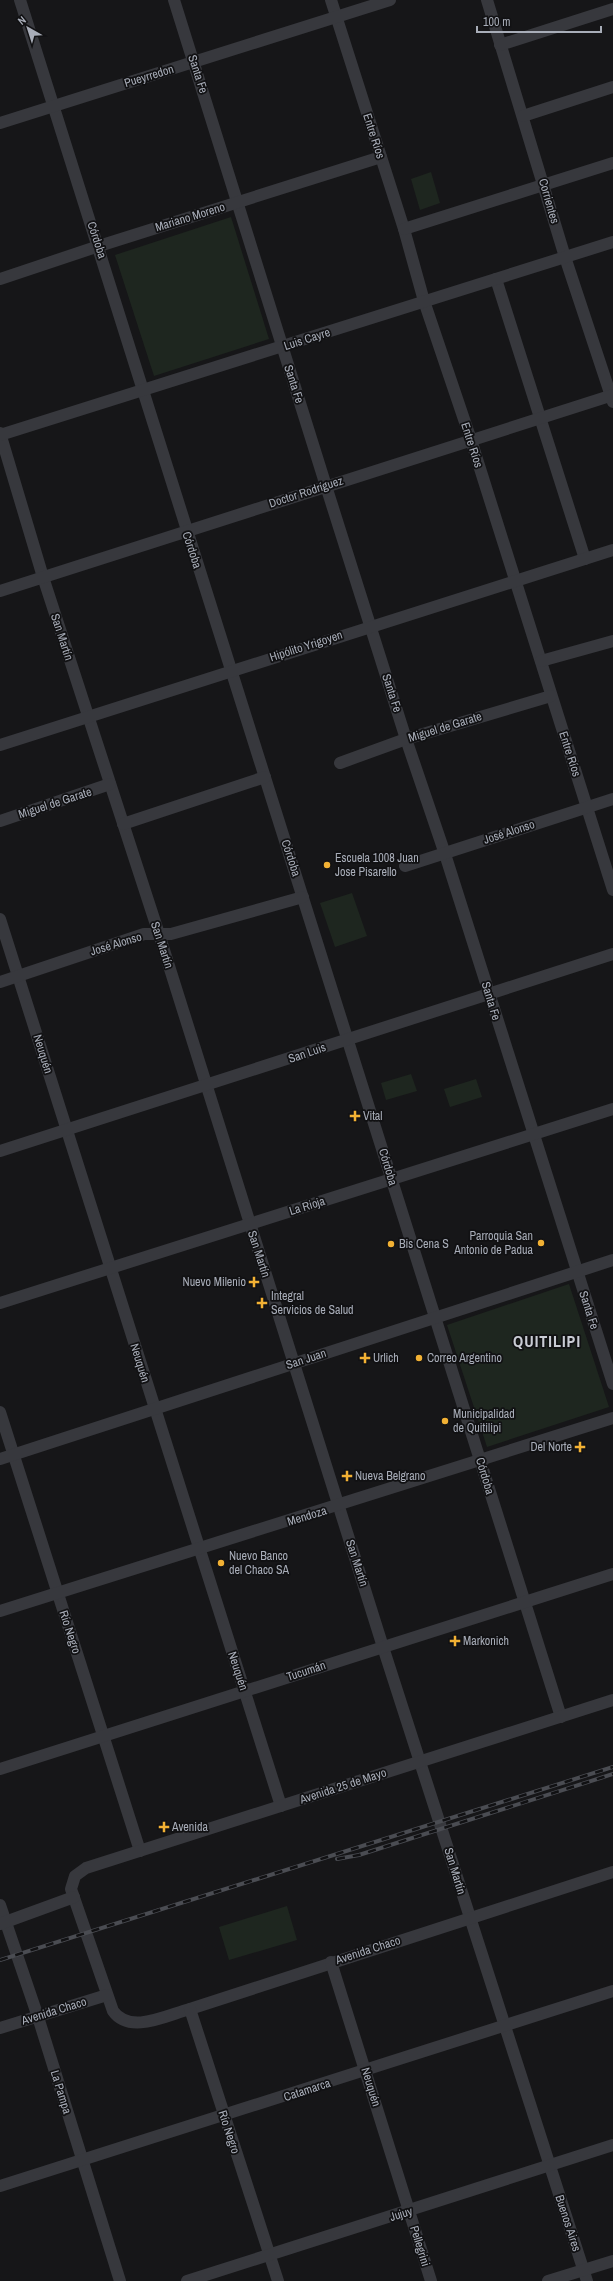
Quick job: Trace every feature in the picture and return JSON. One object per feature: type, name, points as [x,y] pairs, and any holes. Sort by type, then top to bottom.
[{"type":"street","name":"Córdoba","points":[[20,0],[99,246],[186,531],[348,1039],[391,1180],[436,1318],[561,1717]]},
{"type":"street","name":"Santa Fe","points":[[174,0],[370,626],[445,854],[488,994],[613,1384]]},
{"type":"street","name":"Entre Ríos","points":[[331,0],[404,229],[424,301],[471,440],[514,582],[541,661],[613,890]]},
{"type":"street","name":"Pueyrredon","points":[[0,123],[53,105],[390,0]]},
{"type":"street","name":"Corrientes","points":[[487,0],[565,257],[612,398]]},
{"type":"street","points":[[500,45],[613,9]]},
{"type":"street","points":[[523,116],[613,87]]},
{"type":"street","name":"Mariano Moreno","points":[[0,280],[99,246],[381,157]]},
{"type":"street","points":[[404,229],[613,163]]},
{"type":"street","name":"Luis Cayre","points":[[0,434],[613,242]]},
{"type":"street","points":[[496,279],[585,559]]},
{"type":"street","name":"Doctor Rodríguez","points":[[0,591],[540,418],[612,398]]},
{"type":"street","name":"San Martín","points":[[0,434],[87,716],[159,934],[295,1363],[338,1506],[550,2166]]},
{"type":"street","name":"Hipólito Yrigoyen","points":[[0,745],[231,670],[613,550]]},
{"type":"street","points":[[541,661],[613,641]]},
{"type":"street","name":"Miguel de Garate","points":[[340,762],[406,739],[551,696]]},
{"type":"street","points":[[123,824],[264,777]]},
{"type":"street","name":"Miguel de Garate","points":[[0,821],[110,784]]},
{"type":"street","name":"José Alonso","points":[[405,866],[613,798]]},
{"type":"street","name":"José Alonso","points":[[0,982],[144,934],[171,934],[303,897]]},
{"type":"street","name":"Neuquén","points":[[0,919],[281,1806]]},
{"type":"street","name":"San Luis","points":[[0,1152],[207,1087],[348,1039],[613,954]]},
{"type":"street","name":"La Rioja","points":[[0,1303],[613,1109]]},
{"type":"street","name":"San Juan","points":[[0,1459],[613,1260]]},
{"type":"street","name":"Río Negro","points":[[0,1412],[140,1851]]},
{"type":"street","name":"Mendoza","points":[[0,1612],[613,1418]]},
{"type":"street","name":"Tucumán","points":[[0,1769],[613,1574]]},
{"type":"street","name":"Avenida 25 de Mayo","points":[[74,1897],[71,1889],[75,1876],[86,1868],[613,1700]]},
{"type":"street","name":"Avenida Chaco","points":[[0,2028],[107,1995],[113,2012],[123,2021],[137,2024],[190,2009],[470,1917],[613,1873]]},
{"type":"street","points":[[3,1923],[74,1897],[107,1995]]},
{"type":"street","name":"La Pampa","points":[[0,1905],[3,1923],[38,2017],[120,2281]]},
{"type":"street","name":"Neuquén","points":[[331,1962],[410,2212]]},
{"type":"street","name":"Catamarca","points":[[0,2186],[366,2071],[613,1991]]},
{"type":"street","name":"Río Negro","points":[[190,2009],[278,2281]]},
{"type":"street","name":"Jujuy","points":[[187,2281],[270,2254],[410,2212],[613,2145]]},
{"type":"street","name":"Buenos Aires","points":[[550,2166],[585,2276]]},
{"type":"street","name":"Pellegrini","points":[[410,2212],[431,2281]]},
{"type":"street","points":[[548,2281],[585,2276],[613,2261]]},
{"type":"shaded area","points":[[431,172],[440,203],[420,210],[411,179]]},
{"type":"shaded area","points":[[231,217],[269,339],[154,376],[115,255]]},
{"type":"shaded area","points":[[352,893],[367,936],[335,947],[320,903]]},
{"type":"shaded area","points":[[411,1074],[417,1091],[386,1100],[381,1083]]},
{"type":"shaded area","points":[[476,1079],[482,1097],[450,1107],[444,1089]]},
{"type":"shaded area","points":[[569,1284],[609,1407],[487,1447],[447,1325]]},
{"type":"shaded area","points":[[287,1906],[297,1940],[229,1960],[219,1927]]},
{"type":"railway","points":[[0,1960],[613,1767]]},
{"type":"railway","points":[[337,1859],[359,1855],[613,1774]]},
{"type":"place","name":"Escuela 1008 Juan Jose Pisarello","points":[[327,865]]},
{"type":"place","name":"Vital","points":[[355,1116]]},
{"type":"place","name":"Parroquia San Antonio de Padua","points":[[541,1243]]},
{"type":"place","name":"Bis Cena S","points":[[391,1244]]},
{"type":"place","name":"Nuevo Milenio","points":[[254,1282]]},
{"type":"place","name":"Integral Servicios de Salud","points":[[262,1303]]},
{"type":"place","name":"Urlich","points":[[365,1358]]},
{"type":"place","name":"Correo Argentino","points":[[419,1358]]},
{"type":"place","name":"Municipalidad de Quitilipi","points":[[445,1421]]},
{"type":"place","name":"Del Norte","points":[[580,1447]]},
{"type":"place","name":"Nueva Belgrano","points":[[347,1476]]},
{"type":"place","name":"Nuevo Banco del Chaco SA","points":[[221,1563]]},
{"type":"place","name":"Markonich","points":[[455,1641]]},
{"type":"place","name":"Avenida","points":[[164,1827]]},
{"type":"district","name":"QUITILIPI","points":[[547,1341]]}]
